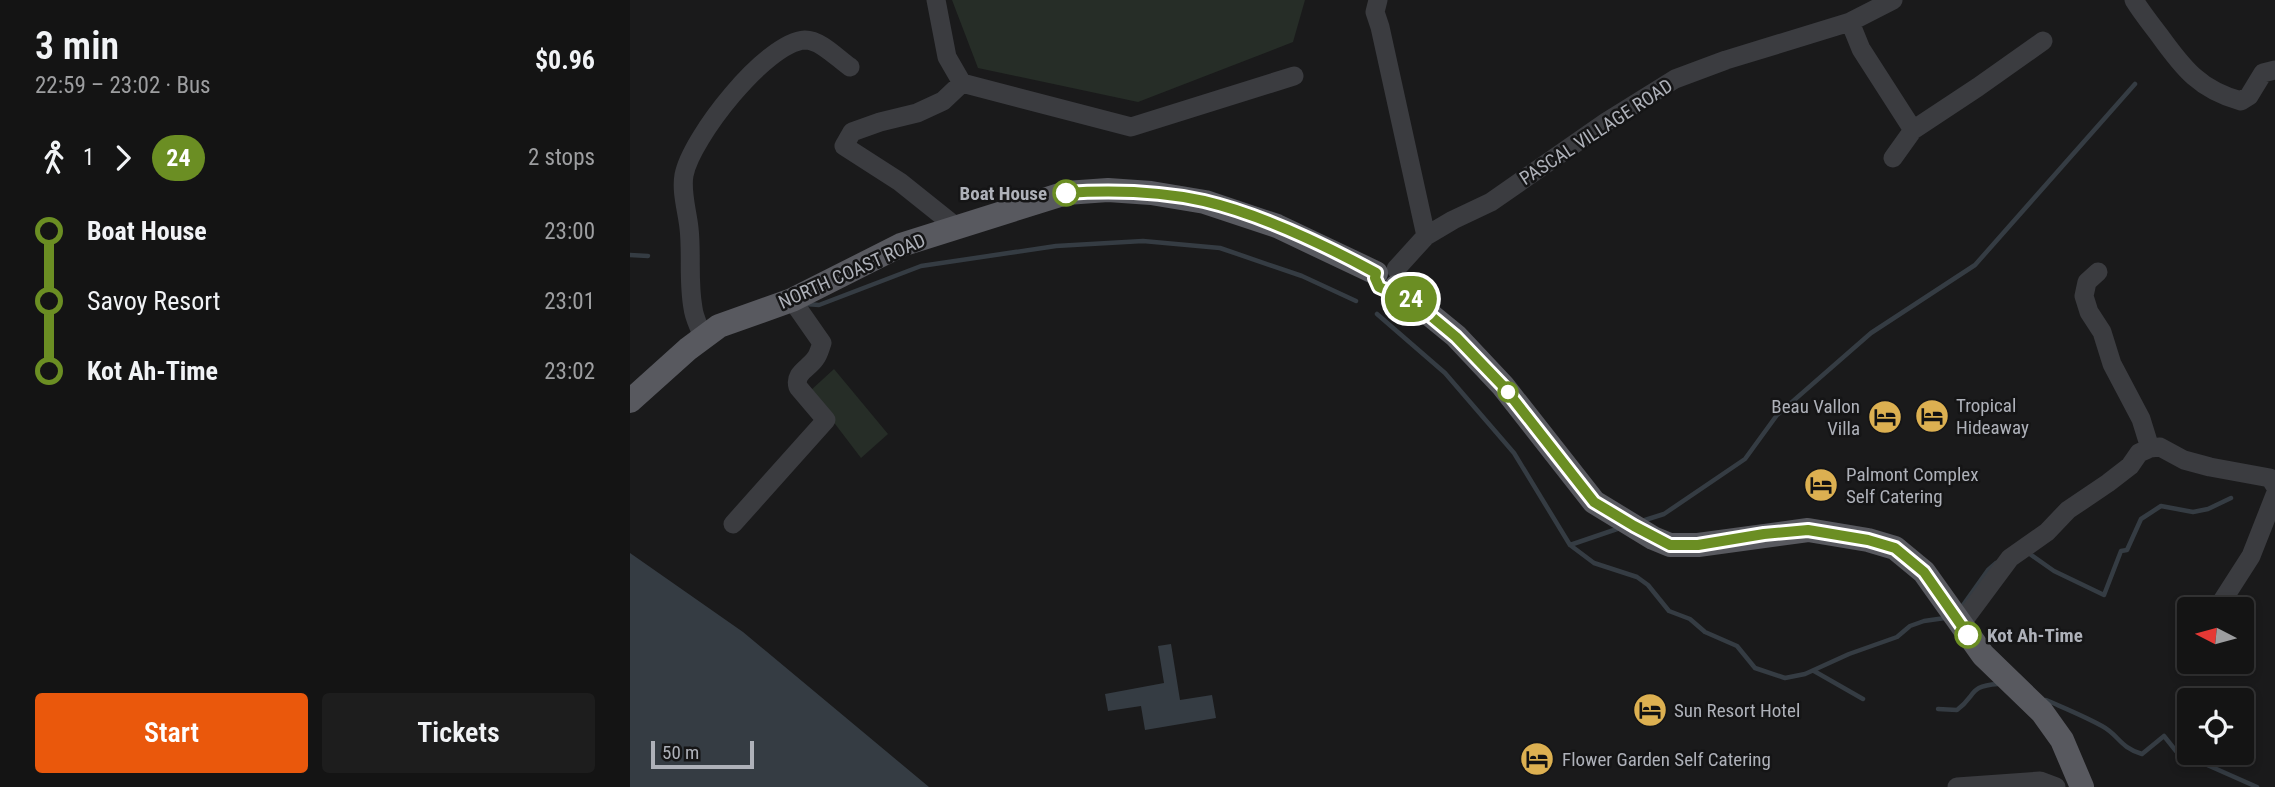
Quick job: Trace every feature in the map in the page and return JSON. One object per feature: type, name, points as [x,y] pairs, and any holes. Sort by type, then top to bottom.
[{"type":"main road","name":"NORTH COAST ROAD","points":[[630,401],[719,326],[792,300],[901,245],[955,226],[1066,193],[1108,190],[1151,193],[1205,202],[1277,226],[1390,276],[1456,337],[1503,386],[1594,502],[1654,538],[1670,545],[1698,545],[1808,530],[1868,540],[1895,548],[1924,572],[1983,655],[2042,712],[2062,740],[2082,787]]},
{"type":"street","points":[[936,0],[947,57],[962,83],[1131,127],[1294,76]]},
{"type":"street","points":[[1378,0],[1375,12],[1426,236]]},
{"type":"street","name":"PASCAL VILLAGE ROAD","points":[[1390,276],[1426,236],[1491,202],[1606,122],[1675,79],[1726,60],[1850,22],[1893,0]]},
{"type":"street","points":[[2134,0],[2185,70],[2204,86],[2226,97],[2241,101],[2249,96],[2263,73],[2275,70]]},
{"type":"street","points":[[1850,22],[1861,50],[1913,130]]},
{"type":"street","points":[[703,338],[693,310],[690,229],[683,178],[686,165],[700,138],[742,82],[782,48],[804,40],[816,42],[850,67]]},
{"type":"street","points":[[1894,158],[1913,130],[2043,41]]},
{"type":"street","points":[[955,226],[900,181],[844,146],[852,132],[880,121],[917,113],[943,101],[962,83]]},
{"type":"street","points":[[2098,272],[2087,282],[2084,296],[2089,312],[2102,332],[2112,364],[2141,419],[2150,448]]},
{"type":"street","points":[[733,524],[826,419],[796,382],[815,360],[821,343],[792,300]]},
{"type":"street","points":[[1961,625],[2010,558],[2047,532],[2068,510],[2108,483],[2130,466],[2140,453],[2150,448],[2160,447],[2183,460],[2210,467],[2270,478],[2275,486]]},
{"type":"street","points":[[2225,597],[2251,556],[2275,495]]},
{"type":"street","points":[[1956,787],[2048,784],[2071,761]]},
{"type":"shaded area","points":[[952,0],[1305,0],[1293,42],[1138,102],[978,68]]},
{"type":"shaded area","points":[[834,369],[888,434],[861,458],[810,391]]},
{"type":"shaded area","points":[[630,553],[743,632],[929,787],[630,787]]},
{"type":"shaded area","points":[[1171,644],[1180,700],[1212,695],[1216,718],[1145,730],[1141,706],[1108,711],[1105,694],[1164,683],[1158,646]]},
{"type":"waterway","points":[[1645,520],[1664,514],[1745,459],[1777,415],[1871,333],[1975,265],[2135,84]]},
{"type":"waterway","points":[[806,304],[819,305],[921,266],[1056,246],[1143,241],[1220,248],[1302,276],[1356,301]]},
{"type":"waterway","points":[[630,255],[648,256]]},
{"type":"waterway","points":[[1377,314],[1445,373],[1514,453],[1570,545],[1594,563],[1637,577],[1648,585],[1669,611],[1690,619],[1705,632],[1737,646],[1755,668],[1785,678],[1805,674],[1849,654],[1897,637],[1910,626],[1945,618]]},
{"type":"waterway","points":[[2027,552],[2054,571],[2104,595],[2121,551],[2127,550],[2141,519],[2161,506],[2193,512],[2208,509],[2231,498]]},
{"type":"waterway","points":[[1570,545],[1617,529]]},
{"type":"waterway","points":[[1961,608],[1996,563]]},
{"type":"waterway","points":[[1814,671],[1863,699]]},
{"type":"waterway","points":[[1938,709],[1957,710],[1977,689],[1998,684]]},
{"type":"waterway","points":[[2046,700],[2102,726],[2134,751],[2142,754],[2164,736],[2177,751]]},
{"type":"waterway","points":[[2207,765],[2257,787]]},
{"type":"bus line","name":"24","points":[[1066,193],[1130,191],[1205,202],[1277,226],[1359,264],[1376,273],[1379,287],[1388,291],[1396,287],[1456,337],[1503,386],[1594,502],[1670,545],[1698,545],[1808,530],[1836,533],[1895,548],[1924,572],[1968,635]]},
{"type":"place","name":"Boat House","points":[[1066,193]]},
{"type":"place","name":"Tropical Hideaway","points":[[1932,416]]},
{"type":"place","name":"Beau Vallon Villa","points":[[1885,417]]},
{"type":"place","name":"Palmont Complex Self Catering","points":[[1821,485]]},
{"type":"place","name":"Kot Ah-Time","points":[[1968,635]]},
{"type":"place","name":"Sun Resort Hotel","points":[[1650,710]]},
{"type":"place","name":"Flower Garden Self Catering","points":[[1537,759]]}]
